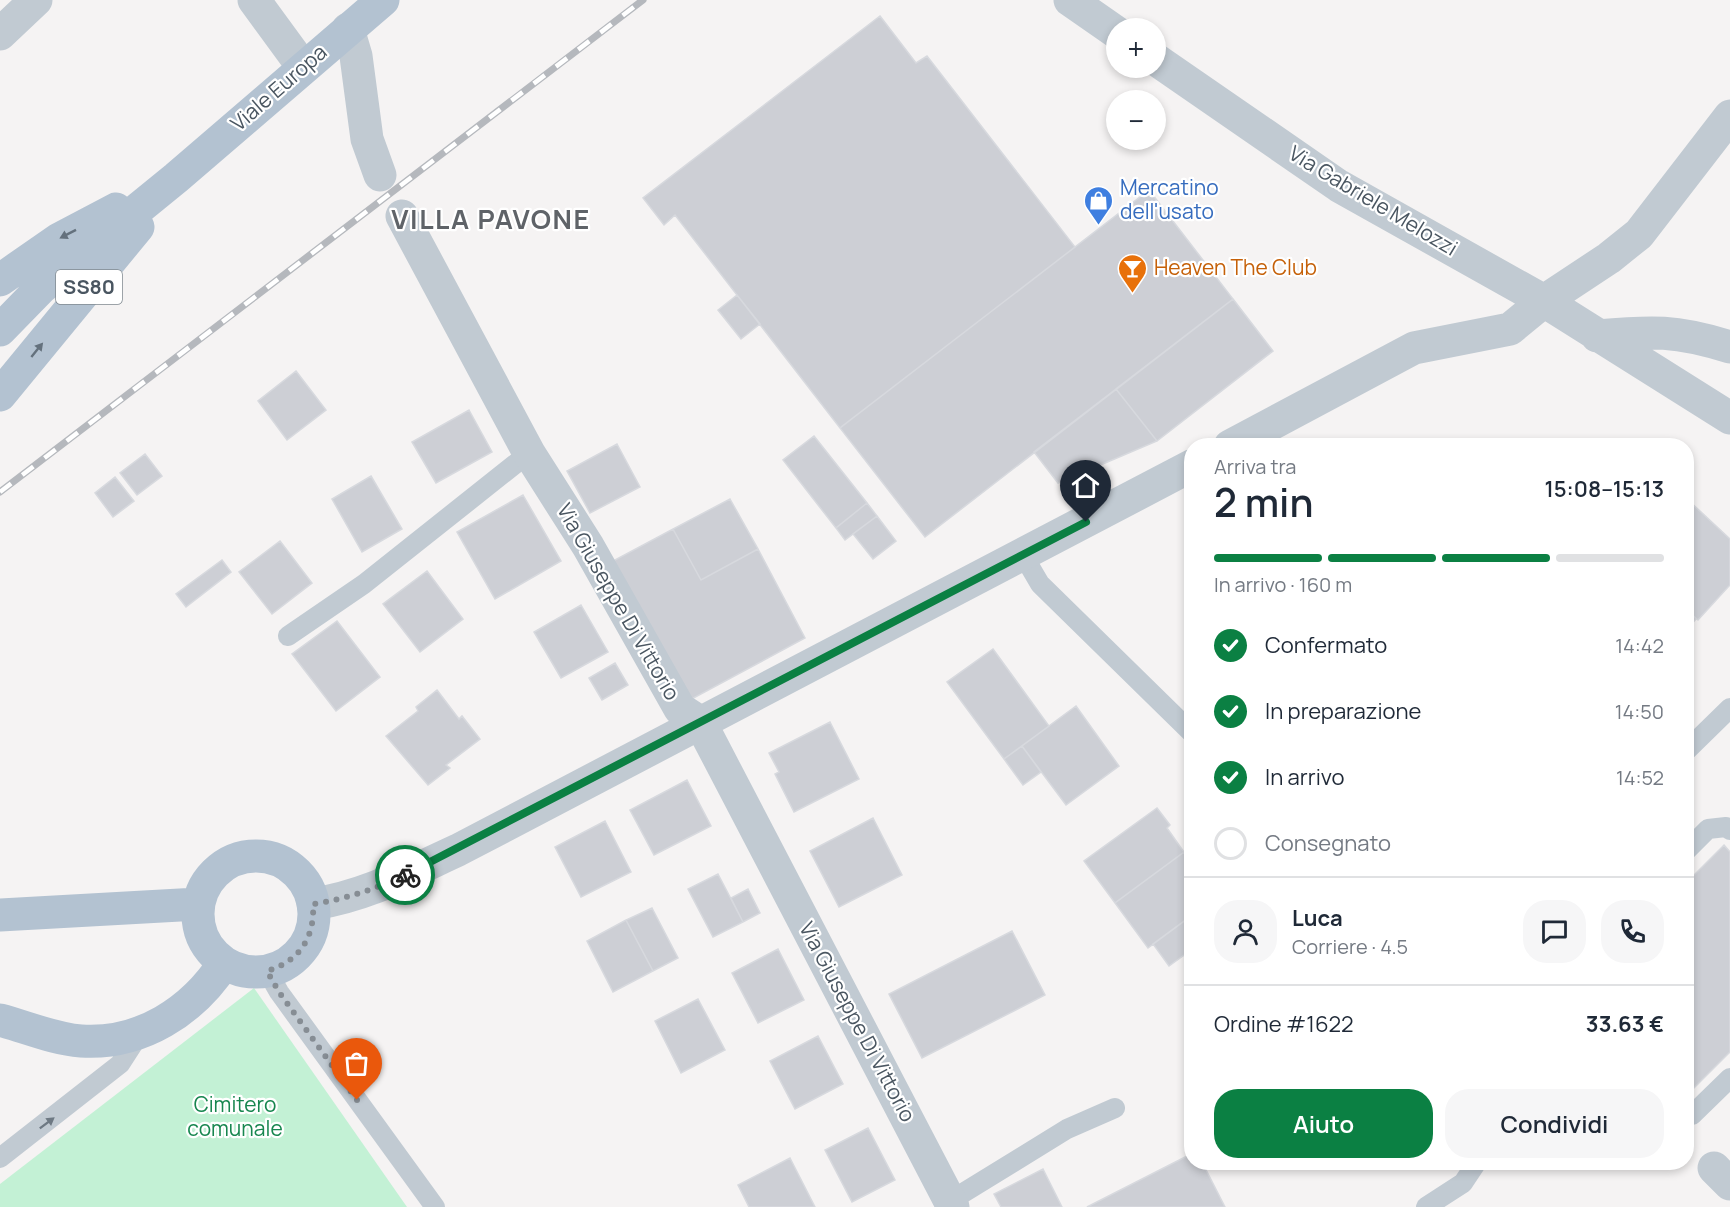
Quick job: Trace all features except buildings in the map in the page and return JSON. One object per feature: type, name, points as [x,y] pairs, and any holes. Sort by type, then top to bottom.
[{"type":"main road","name":"Viale Europa","points":[[0,330],[41,288],[176,178],[383,0]]},
{"type":"main road","name":"Viale Europa","points":[[0,280],[59,239],[176,178]]},
{"type":"main road","name":"Viale Europa","points":[[0,395],[176,178]]},
{"type":"main road","points":[[256,856],[267,857],[289,866],[305,882],[313,904],[312,929],[307,941],[291,960],[267,971],[245,971],[224,963],[206,943],[200,931],[198,904],[207,882],[214,873],[233,860],[256,856]]},
{"type":"main road","points":[[0,915],[198,904]]},
{"type":"main road","points":[[0,1020],[78,1041],[118,1039],[140,1033],[189,1005],[206,989],[224,963]]},
{"type":"street","points":[[0,34],[36,0]]},
{"type":"street","points":[[254,0],[303,67]]},
{"type":"street","points":[[1070,0],[1106,25]]},
{"type":"street","points":[[348,29],[356,56],[367,139],[380,175]]},
{"type":"street","name":"Via Gabriele Melozzi","points":[[1166,67],[1339,186],[1544,301],[1596,336],[1730,418]]},
{"type":"street","points":[[1245,438],[1414,348],[1510,329],[1544,301],[1609,258],[1639,234],[1730,116]]},
{"type":"street","name":"Via Giuseppe Di Vittorio","points":[[402,216],[529,453],[588,546],[680,709],[700,722],[952,1204]]},
{"type":"street","points":[[1596,336],[1654,331],[1693,335],[1730,347]]},
{"type":"street","points":[[313,904],[342,900],[378,888],[458,850],[1184,470]]},
{"type":"lane","points":[[288,636],[364,584],[529,453]]},
{"type":"lane","points":[[1023,555],[1040,584],[1184,725]]},
{"type":"lane","points":[[1694,743],[1730,708]]},
{"type":"lane","points":[[1694,843],[1708,829],[1726,827],[1730,830]]},
{"type":"lane","points":[[267,971],[279,992],[435,1207]]},
{"type":"lane","points":[[0,1158],[120,1064],[140,1033]]},
{"type":"lane","points":[[1694,1113],[1730,1078]]},
{"type":"lane","points":[[952,1204],[1067,1129],[1115,1108]]},
{"type":"lane","points":[[1426,1207],[1463,1183],[1472,1170]]},
{"type":"green space","name":"Cimitero comunale","points":[[254,988],[407,1207],[0,1207],[0,1184]]},
{"type":"railway","points":[[0,492],[643,0]]},
{"type":"way so far","points":[[357,1100],[279,992],[267,971],[291,960],[307,941],[314,917],[313,904],[342,900],[378,888],[405,875]]},
{"type":"place","name":"Mercatino dell'usato","points":[[1099,226]]},
{"type":"place","name":"Heaven The Club","points":[[1133,294]]},
{"type":"district","name":"VILLA PAVONE","points":[[491,220]]},
{"type":"route","points":[[405,875],[458,850],[1086,522]]}]
